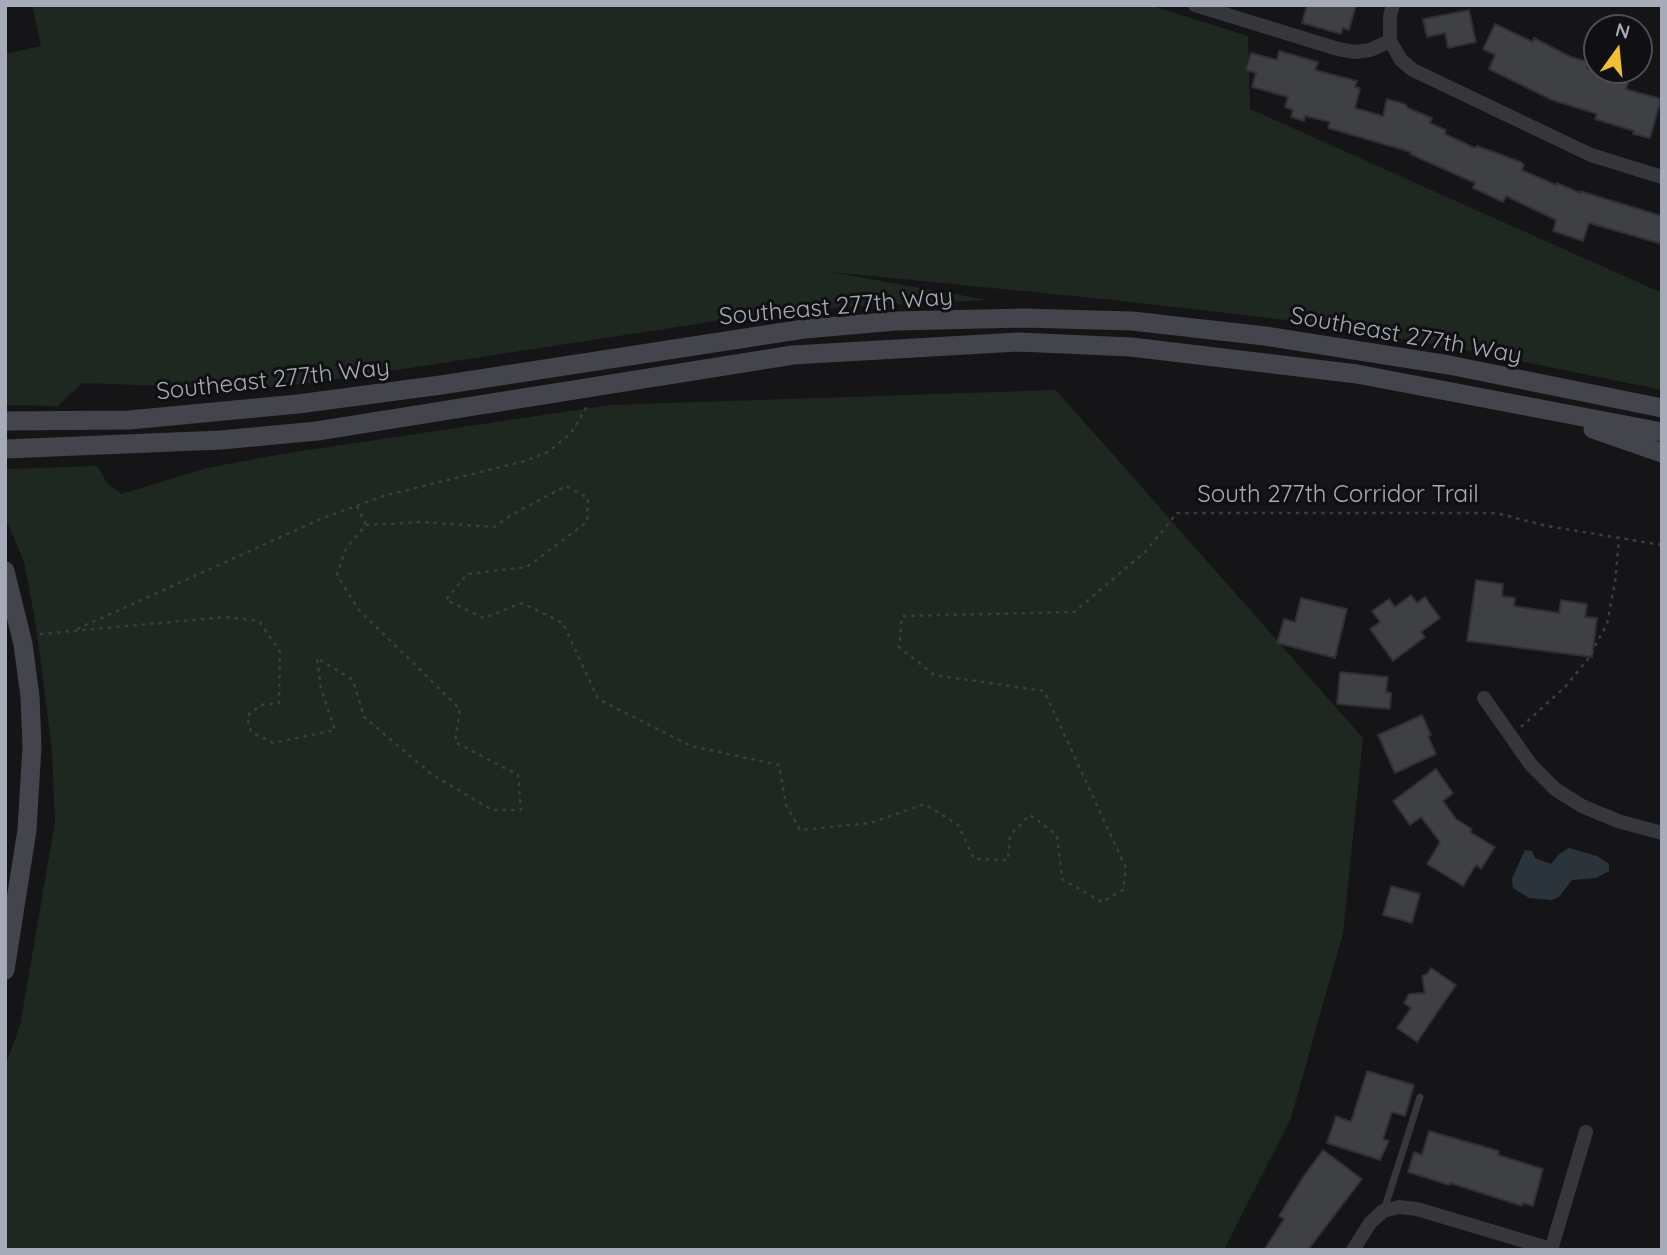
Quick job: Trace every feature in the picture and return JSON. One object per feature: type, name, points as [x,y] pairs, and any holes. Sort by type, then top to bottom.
[{"type":"main road","name":"Southeast 277th Way","points":[[5,421],[85,422],[298,404],[804,329],[897,321],[1024,318],[1132,321],[1265,336],[1436,363],[1590,394]]},
{"type":"main road","name":"Southeast 277th Way","points":[[5,449],[221,440],[317,431],[793,355],[1018,342],[1131,347],[1265,361],[1357,374],[1505,402]]},
{"type":"main road","points":[[1590,394],[1662,401]]},
{"type":"main road","points":[[1590,394],[1662,408]]},
{"type":"main road","points":[[1505,402],[1662,432]]},
{"type":"main road","points":[[1505,402],[1599,430],[1662,453]]},
{"type":"main road","points":[[5,571],[21,635],[30,697],[30,786],[22,870],[5,970]]},
{"type":"street","points":[[1195,5],[1224,10],[1338,49],[1355,52],[1370,50],[1390,41]]},
{"type":"street","points":[[1393,5],[1390,41],[1401,60],[1413,70],[1591,155],[1662,177]]},
{"type":"street","points":[[1484,698],[1531,765],[1555,789],[1582,806],[1618,821],[1662,833]]},
{"type":"street","points":[[1353,1250],[1370,1223],[1383,1210],[1399,1207],[1417,1209],[1551,1249],[1586,1132]]},
{"type":"lane","points":[[1383,1210],[1420,1097]]},
{"type":"path","points":[[74,631],[323,518],[383,496],[525,461],[548,452],[571,433],[600,386]]},
{"type":"path","name":"South 277th Corridor Trail","points":[[366,525],[422,522],[494,527],[566,486],[588,498],[587,522],[527,567],[467,574],[446,600],[484,618],[522,603],[563,623],[598,699],[691,746],[779,765],[786,805],[800,830],[870,823],[925,804],[958,825],[974,859],[1008,860],[1010,835],[1030,815],[1057,835],[1062,879],[1102,902],[1123,890],[1126,868],[1044,691],[934,675],[899,647],[902,616],[1074,612],[1146,551],[1177,513],[1496,513],[1547,526],[1662,545]]},
{"type":"path","points":[[21,635],[226,617],[259,621],[280,652],[279,703],[261,705],[247,716],[251,732],[273,743],[335,730],[321,689],[317,658],[353,680],[364,717],[430,773],[492,810],[521,810],[518,775],[455,742],[460,709],[359,610],[337,575],[346,548],[366,525],[356,506]]},
{"type":"path","points":[[1511,736],[1565,687],[1588,659],[1607,624],[1615,582],[1619,538]]},
{"type":"shaded area","points":[[32,5],[1149,5],[1248,36],[1250,109],[1662,293],[1662,390],[1461,349],[1279,319],[831,272],[988,300],[788,310],[312,383],[247,389],[82,383],[58,406],[5,405],[5,54],[41,46]]},
{"type":"shaded area","points":[[1056,390],[1363,738],[1343,933],[1291,1118],[1224,1250],[5,1250],[5,1066],[20,1026],[55,822],[52,751],[36,625],[24,562],[5,517],[5,469],[97,466],[107,483],[121,494],[207,468],[282,454],[610,405]]},
{"type":"shaded area","points":[[1569,848],[1597,856],[1609,864],[1609,871],[1596,878],[1572,880],[1559,897],[1552,900],[1529,898],[1513,888],[1512,878],[1525,850],[1532,851],[1535,858],[1551,864],[1559,854]]},
{"type":"building","points":[[1307,5],[1356,5],[1349,30],[1343,28],[1341,34],[1302,23]]},
{"type":"building","points":[[1469,10],[1476,42],[1448,48],[1445,33],[1427,37],[1423,19]]},
{"type":"building","points":[[1495,24],[1533,42],[1534,38],[1583,60],[1583,84],[1628,84],[1626,89],[1661,99],[1650,138],[1595,119],[1597,114],[1552,100],[1489,69],[1495,55],[1483,49]]},
{"type":"building","points":[[1279,51],[1318,62],[1315,70],[1357,81],[1355,87],[1360,88],[1355,108],[1383,116],[1387,99],[1405,104],[1408,108],[1432,118],[1430,123],[1446,130],[1445,134],[1475,148],[1477,146],[1521,162],[1524,165],[1522,170],[1556,185],[1557,183],[1580,193],[1662,216],[1662,244],[1589,223],[1583,241],[1553,231],[1556,220],[1506,196],[1503,202],[1473,188],[1475,183],[1410,154],[1411,152],[1328,128],[1330,122],[1305,116],[1304,121],[1291,117],[1293,110],[1285,107],[1288,97],[1252,87],[1256,73],[1246,70],[1251,53],[1277,60]]},
{"type":"building","points":[[1476,580],[1503,584],[1502,596],[1515,598],[1514,606],[1559,613],[1561,600],[1587,604],[1585,617],[1597,618],[1592,657],[1467,641]]},
{"type":"building","points":[[1411,595],[1417,603],[1425,597],[1440,618],[1421,632],[1425,637],[1393,661],[1370,629],[1380,622],[1372,611],[1389,599],[1395,607]]},
{"type":"building","points":[[1301,598],[1347,609],[1335,658],[1277,643],[1284,619],[1295,622]]},
{"type":"building","points":[[1340,672],[1388,677],[1386,692],[1391,693],[1390,709],[1337,704]]},
{"type":"building","points":[[1422,715],[1436,754],[1395,773],[1378,735]]},
{"type":"building","points":[[1436,769],[1453,793],[1443,801],[1456,819],[1472,829],[1470,832],[1495,847],[1481,869],[1476,865],[1463,886],[1427,864],[1440,842],[1421,817],[1410,825],[1393,801]]},
{"type":"building","points":[[1391,886],[1420,894],[1412,923],[1383,915]]},
{"type":"building","points":[[1431,968],[1456,985],[1417,1042],[1397,1028],[1411,1008],[1404,1003],[1409,994],[1425,993],[1422,976]]},
{"type":"building","points":[[1367,1071],[1414,1085],[1405,1116],[1392,1112],[1383,1139],[1389,1141],[1380,1160],[1327,1143],[1336,1116],[1351,1122]]},
{"type":"building","points":[[1429,1131],[1499,1151],[1498,1155],[1543,1169],[1533,1206],[1523,1203],[1522,1206],[1408,1172],[1414,1152],[1422,1155]]},
{"type":"building","points":[[1323,1150],[1362,1179],[1308,1250],[1264,1250],[1284,1219],[1279,1216]]}]
